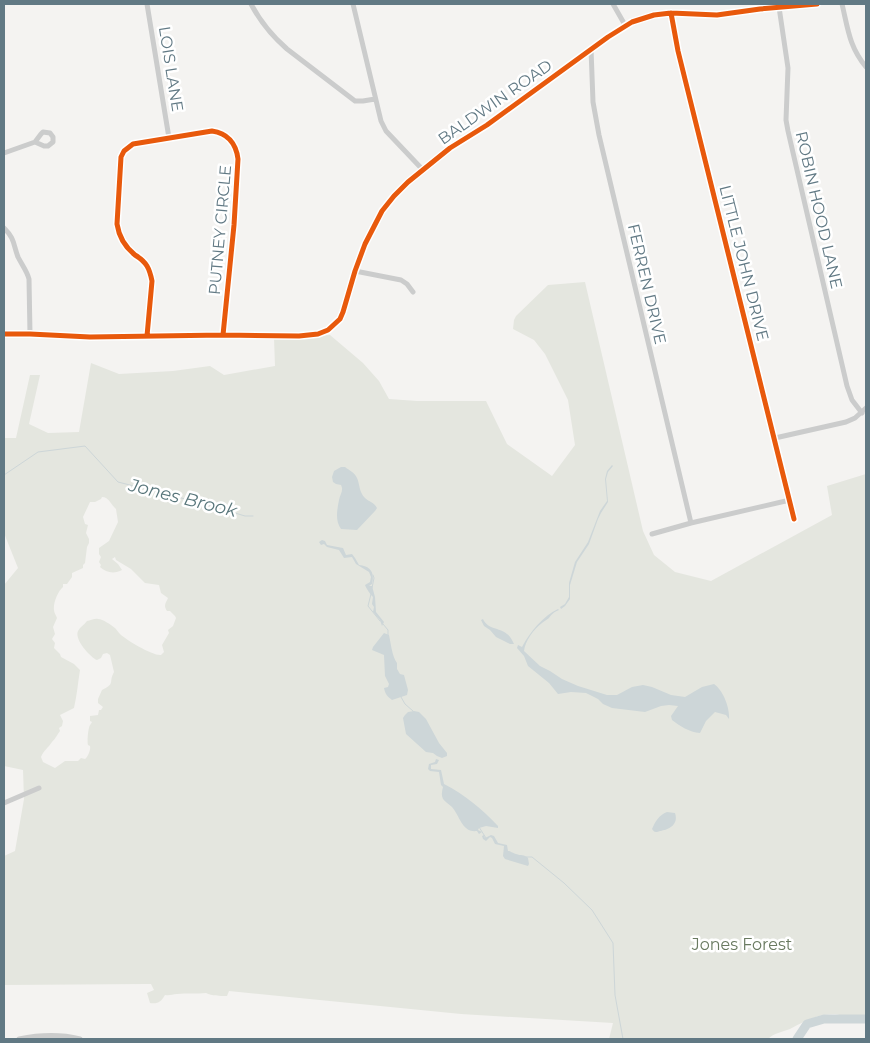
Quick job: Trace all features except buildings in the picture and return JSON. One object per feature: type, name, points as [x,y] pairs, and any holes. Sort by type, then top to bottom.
[{"type":"street","name":"LOIS LANE","points":[[147,4],[169,138]]},
{"type":"street","points":[[251,4],[278,42],[287,49],[355,101],[375,99]]},
{"type":"street","points":[[353,4],[381,122],[386,131],[423,170]]},
{"type":"street","points":[[613,4],[625,26]]},
{"type":"street","name":"BALDWIN ROAD","points":[[4,334],[90,337],[299,336],[318,334],[328,330],[344,312],[355,271],[365,244],[382,211],[400,189],[450,148],[488,125],[590,49],[625,26],[648,16],[670,14],[717,15],[817,4]]},
{"type":"street","points":[[842,4],[851,44],[866,67]]},
{"type":"street","name":"ROBIN HOOD LANE","points":[[779,7],[788,68],[786,120],[788,131],[847,386],[852,400],[862,413]]},
{"type":"street","name":"LITTLE JOHN DRIVE","points":[[670,14],[794,519]]},
{"type":"street","name":"FERREN DRIVE","points":[[590,49],[593,102],[599,135],[691,523]]},
{"type":"street","name":"PUTNEY CIRCLE","points":[[147,336],[151,274],[145,263],[124,244],[118,232],[120,162],[124,151],[133,144],[212,131],[217,131],[230,139],[238,159],[234,225],[223,335]]},
{"type":"street","points":[[4,152],[35,142]]},
{"type":"street","points":[[4,228],[14,240],[18,255],[27,271],[29,279],[30,334]]},
{"type":"street","points":[[355,271],[401,280],[413,292]]},
{"type":"street","points":[[774,438],[846,422],[855,418],[866,408]]},
{"type":"street","points":[[652,534],[790,500]]},
{"type":"street","points":[[4,803],[39,788]]},
{"type":"street","points":[[19,1039],[53,1035],[80,1039]]},
{"type":"green space","name":"Jones Forest","points":[[585,282],[643,531],[654,555],[675,572],[711,581],[832,515],[827,486],[866,474],[866,1018],[850,1019],[837,1014],[822,1015],[775,1034],[768,1039],[609,1039],[613,1023],[461,1014],[229,991],[227,996],[206,993],[165,995],[159,1002],[150,1003],[147,993],[154,990],[151,984],[4,985],[4,856],[15,851],[24,799],[23,770],[4,766],[4,585],[18,568],[4,533],[4,438],[16,438],[30,375],[40,375],[29,424],[48,433],[79,432],[91,363],[119,374],[173,371],[210,366],[224,375],[275,366],[274,338],[330,335],[363,363],[379,381],[389,399],[486,401],[507,444],[552,476],[575,445],[568,400],[545,354],[534,340],[513,329],[516,316],[548,285]],"holes":[[[104,497],[116,509],[118,522],[109,541],[99,548],[101,557],[100,567],[105,571],[111,572],[122,570],[112,559],[115,557],[116,560],[131,569],[145,583],[159,585],[161,593],[168,598],[165,604],[167,611],[170,611],[176,618],[173,626],[168,630],[169,633],[162,645],[164,652],[161,655],[152,653],[134,644],[102,620],[87,621],[80,628],[77,634],[83,647],[97,660],[103,654],[107,653],[110,655],[114,672],[110,684],[102,690],[98,699],[98,703],[103,707],[99,710],[98,715],[90,716],[90,721],[92,722],[88,731],[90,751],[87,757],[85,759],[81,758],[78,761],[65,761],[55,768],[43,762],[41,757],[60,731],[59,728],[62,726],[63,721],[60,715],[74,708],[80,670],[74,664],[61,657],[54,648],[55,643],[52,639],[55,634],[53,627],[57,618],[54,604],[63,584],[67,584],[72,577],[72,573],[83,568],[89,543],[86,533],[88,525],[85,524],[83,517],[90,502],[95,502]]]},
{"type":"shaded area","points":[[612,465],[606,479],[608,502],[598,519],[589,544],[577,562],[570,585],[570,599],[561,609],[560,607],[565,604],[569,597],[569,583],[575,562],[588,542],[600,511],[607,501],[605,479],[607,471]]},
{"type":"shaded area","points":[[345,467],[355,475],[363,496],[377,508],[357,530],[341,529],[338,522],[339,498],[342,489],[341,485],[333,482],[332,477],[334,471]]},
{"type":"shaded area","points":[[322,540],[327,545],[343,548],[346,555],[352,554],[359,565],[371,570],[373,580],[369,586],[372,586],[375,597],[376,612],[384,622],[382,626],[380,620],[373,612],[373,597],[365,585],[370,582],[369,572],[356,564],[352,557],[344,558],[339,550],[327,547],[324,544],[321,545],[319,542]]},
{"type":"shaded area","points":[[558,609],[536,628],[525,647],[524,651],[540,666],[578,686],[607,695],[617,695],[632,687],[643,685],[671,695],[685,697],[702,687],[714,684],[720,690],[725,700],[729,719],[726,715],[715,712],[706,721],[700,733],[688,730],[672,720],[671,716],[678,706],[661,706],[645,712],[612,708],[586,693],[571,692],[558,694],[549,683],[528,666],[524,656],[517,648],[518,645],[522,647],[533,630],[542,620]]},
{"type":"shaded area","points":[[483,619],[491,627],[508,635],[514,644],[496,637],[484,626],[481,620]]},
{"type":"shaded area","points":[[384,633],[389,635],[397,669],[400,674],[404,675],[408,690],[407,695],[392,700],[384,688],[388,687],[389,684],[385,676],[384,655],[372,650]]},
{"type":"shaded area","points":[[408,712],[419,712],[426,719],[447,756],[442,758],[433,753],[426,752],[406,734],[403,718]]},
{"type":"shaded area","points":[[436,759],[439,760],[437,764],[431,765],[431,769],[441,770],[444,784],[473,803],[498,828],[486,826],[479,828],[478,830],[482,832],[479,834],[477,831],[472,831],[465,827],[452,807],[443,799],[443,787],[439,772],[428,769],[429,764],[435,762]]},
{"type":"shaded area","points":[[667,812],[675,813],[676,819],[674,824],[665,830],[655,832],[652,829],[656,821]]},
{"type":"shaded area","points":[[484,835],[485,838],[491,835],[494,836],[498,843],[507,845],[508,851],[527,857],[528,866],[505,859],[503,856],[504,846],[495,844],[490,837],[486,841],[482,836]]},
{"type":"waterway","name":"Jones Brook","points":[[4,475],[38,452],[85,446],[118,482],[217,507]]},
{"type":"waterway","name":"Jones Brook","points":[[235,513],[253,516]]},
{"type":"waterway","name":"Jones Brook","points":[[372,588],[373,575]]},
{"type":"waterway","name":"Jones Brook","points":[[371,594],[368,606],[380,621]]},
{"type":"waterway","name":"Jones Brook","points":[[383,624],[388,630],[388,635]]},
{"type":"waterway","name":"Jones Brook","points":[[401,697],[405,704],[413,711]]},
{"type":"waterway","name":"Jones Brook","points":[[479,827],[486,838]]},
{"type":"waterway","name":"Jones Brook","points":[[526,857],[532,857],[564,883],[592,910],[613,943],[615,995],[623,1039]]},
{"type":"waterway","points":[[797,1039],[807,1024],[824,1019],[866,1019]]},
{"type":"cycle path","points":[[4,334],[90,337],[299,336],[318,334],[328,330],[340,319],[365,244],[382,211],[394,196],[408,182],[450,148],[487,125],[608,37],[632,22],[654,15],[671,13],[717,15],[817,4]]},
{"type":"cycle path","points":[[671,13],[678,51],[794,519]]},
{"type":"cycle path","points":[[147,336],[151,275],[145,263],[125,245],[117,224],[121,157],[124,151],[133,144],[212,131],[222,134],[230,140],[235,148],[238,159],[234,225],[223,335]]}]
